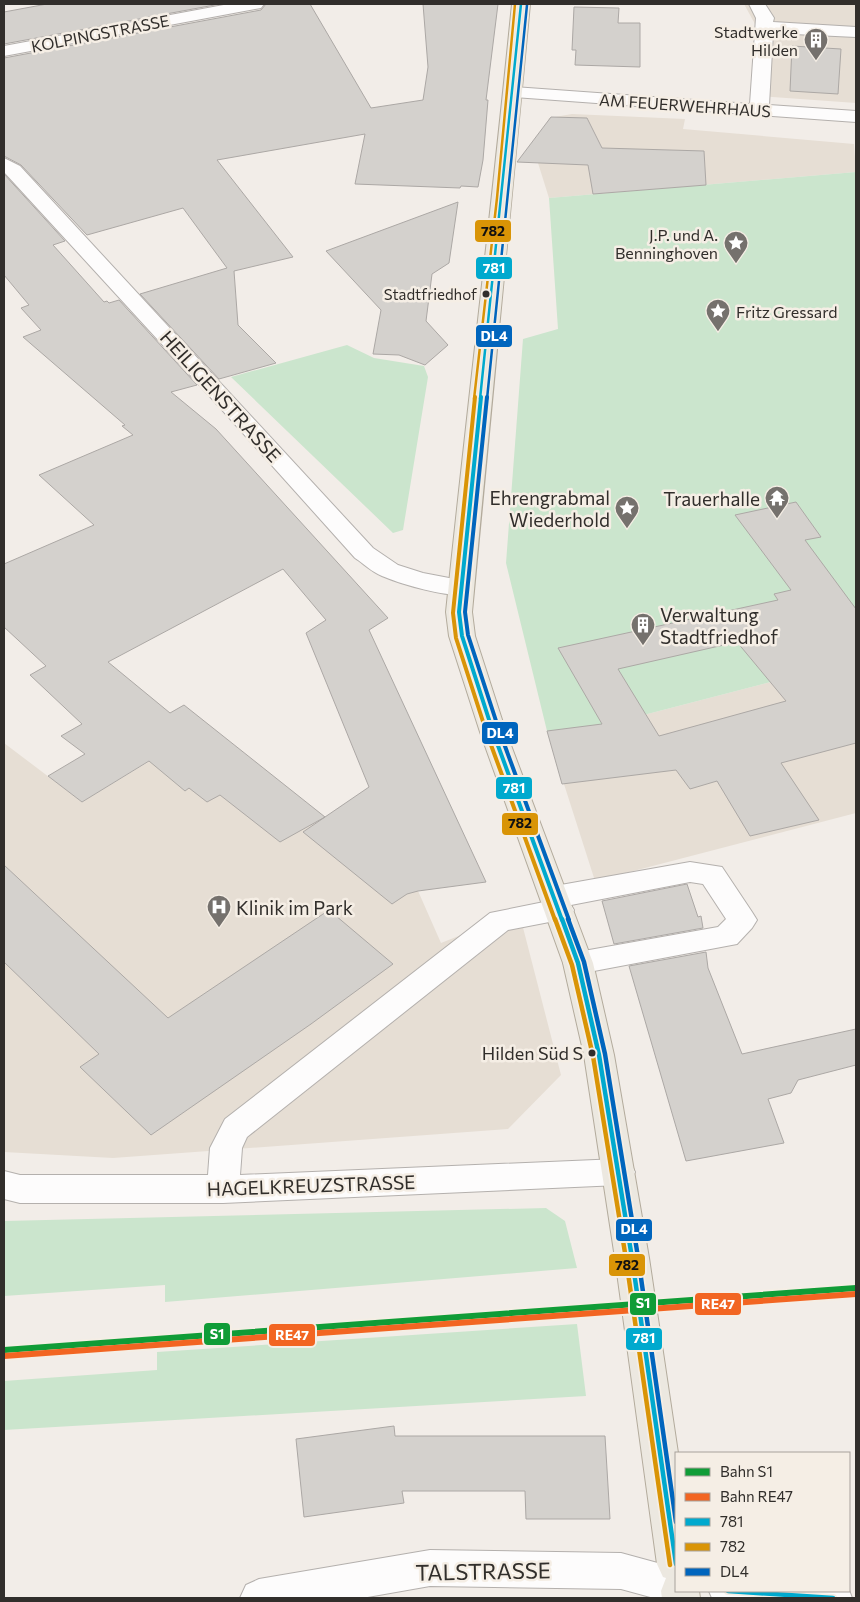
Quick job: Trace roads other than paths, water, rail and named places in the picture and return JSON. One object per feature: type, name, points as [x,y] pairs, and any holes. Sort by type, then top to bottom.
[{"type":"main road","points":[[521,4],[514,92],[461,588],[462,636],[493,732],[558,903],[578,963],[599,1054],[619,1172],[675,1557]]},
{"type":"street","name":"KOLPINGSTRASSE","points":[[4,50],[255,4]]},
{"type":"street","points":[[756,4],[765,18],[759,111]]},
{"type":"street","points":[[764,27],[856,32]]},
{"type":"street","name":"AM FEUERWEHRHAUS","points":[[514,92],[856,117]]},
{"type":"street","name":"HEILIGENSTRASSE","points":[[4,164],[13,170],[364,553],[389,570],[419,580],[461,588]]},
{"type":"street","points":[[223,1189],[226,1148],[236,1128],[500,922],[558,903],[690,872],[712,874],[742,920],[727,936],[578,963]]},
{"type":"street","name":"HAGELKREUZSTRASSE","points":[[4,1185],[20,1189],[223,1189],[619,1172]]},
{"type":"street","name":"TALSTRASSE","points":[[259,1598],[430,1568],[621,1571],[675,1586]]},
{"type":"street","points":[[743,1592],[833,1598]]},
{"type":"rail line","name":"S1","points":[[4,1350],[856,1288]]},
{"type":"rail line","name":"RE47","points":[[4,1356],[856,1294]]},
{"type":"place","name":"Stadtwerke Hilden","points":[[816,61]]},
{"type":"place","name":"J.P. und A. Benninghoven","points":[[736,264]]},
{"type":"place","name":"Stadtfriedhof","points":[[486,294]]},
{"type":"place","name":"Fritz Gressard","points":[[718,332]]},
{"type":"place","name":"Trauerhalle","points":[[777,519]]},
{"type":"place","name":"Ehrengrabmal Wiederhold","points":[[627,529]]},
{"type":"place","name":"Verwaltung Stadtfriedhof","points":[[643,646]]},
{"type":"place","name":"Klinik im Park","points":[[219,928]]},
{"type":"place","name":"Hilden Süd S","points":[[592,1053]]}]
